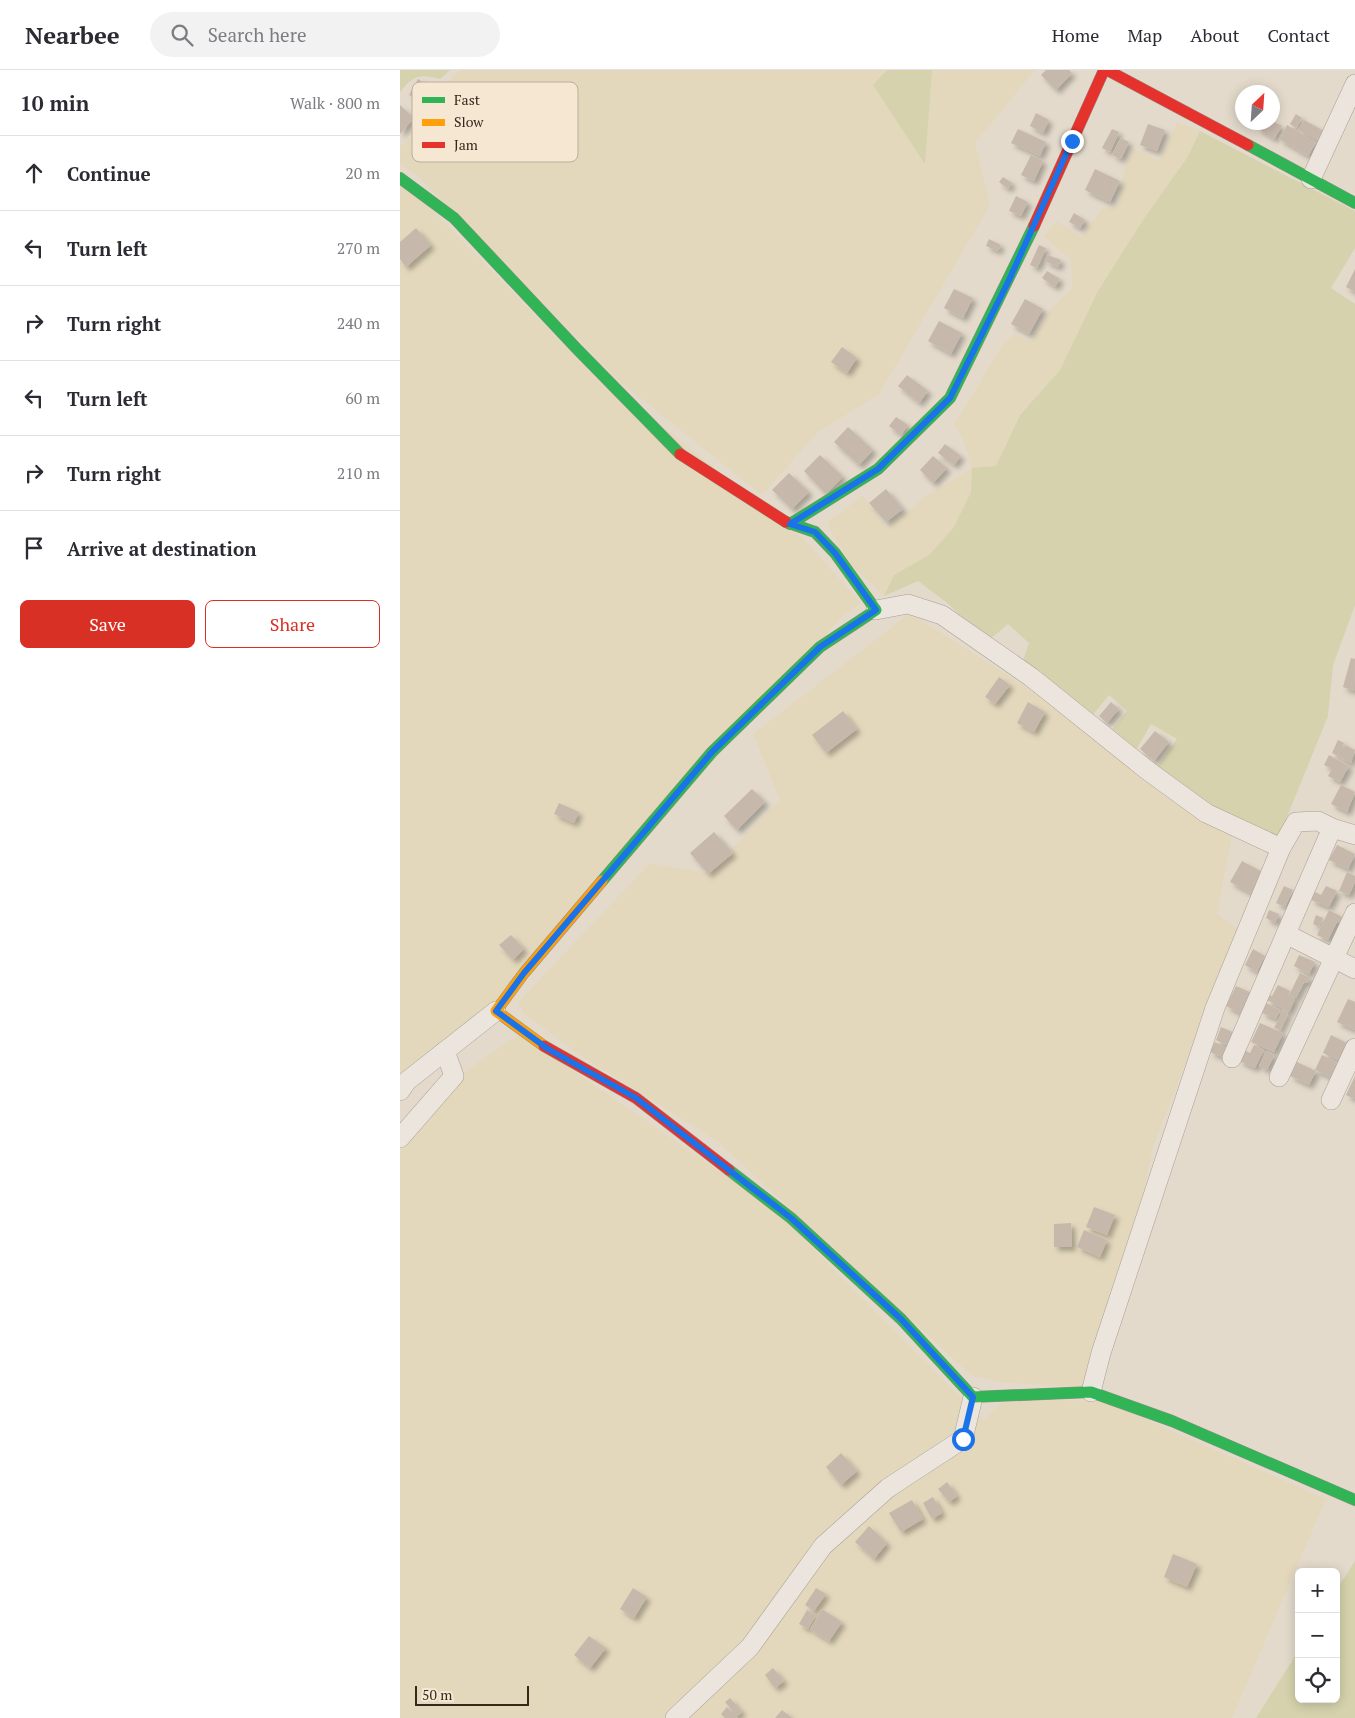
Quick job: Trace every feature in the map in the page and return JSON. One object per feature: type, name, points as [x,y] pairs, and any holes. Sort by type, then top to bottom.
[{"type":"street","points":[[790,524],[878,469],[950,398],[1009,280],[1106,70],[1355,203]]},
{"type":"street","points":[[1311,179],[1355,84]]},
{"type":"street","points":[[400,178],[454,218],[577,349],[685,459],[790,524],[815,532],[835,553],[876,610]]},
{"type":"street","points":[[400,1091],[407,1081],[496,1011],[524,973],[712,752],[820,647],[876,610],[908,604],[942,615],[1031,677],[1147,770],[1206,813],[1281,848]]},
{"type":"street","points":[[1091,1392],[1101,1353],[1215,1008],[1281,848],[1296,822],[1318,820],[1347,828],[1286,934],[1232,1058]]},
{"type":"street","points":[[1279,1077],[1355,914]]},
{"type":"street","points":[[1286,934],[1355,969]]},
{"type":"street","points":[[496,1011],[548,1049],[636,1098],[791,1218],[901,1319],[973,1397],[1091,1392],[1172,1421],[1355,1500]]},
{"type":"street","points":[[1331,1100],[1355,1048]]},
{"type":"street","points":[[400,1138],[454,1076],[445,1051]]},
{"type":"street","points":[[675,1718],[750,1648],[823,1546],[888,1488],[963,1439],[973,1397]]},
{"type":"shaded area","points":[[400,70],[450,70],[440,79],[417,77],[409,82],[400,92]]},
{"type":"shaded area","points":[[459,70],[887,70],[873,85],[925,163],[932,70],[1035,70],[975,143],[990,205],[879,394],[818,432],[762,495],[620,382],[419,177],[400,165],[400,146],[412,137],[412,162],[578,162],[578,82],[449,82]]},
{"type":"shaded area","points":[[887,70],[932,70],[925,164],[873,85]]},
{"type":"shaded area","points":[[1177,122],[1200,131],[1187,158],[1143,220],[1098,291],[1060,370],[1020,414],[996,466],[972,468],[962,436],[954,425],[1003,344],[1015,334],[1031,342],[1051,309],[1072,288],[1071,260],[1044,237],[1056,221],[1081,237],[1102,209],[1118,206],[1124,171],[1133,148],[1159,161]]},
{"type":"shaded area","points":[[1200,131],[1355,211],[1355,248],[1331,288],[1355,304],[1355,605],[1333,665],[1328,716],[1276,844],[1232,822],[1158,766],[1177,739],[1151,724],[1136,750],[1112,730],[1127,711],[1109,695],[1092,716],[1021,666],[1029,643],[1008,624],[988,641],[946,602],[918,581],[884,596],[894,575],[929,555],[954,527],[971,492],[972,468],[996,466],[1020,415],[1060,370],[1098,291],[1143,220],[1187,158]]},
{"type":"shaded area","points":[[400,186],[431,209],[578,359],[805,540],[861,603],[841,618],[493,1007],[400,1079]]},
{"type":"shaded area","points":[[972,468],[971,492],[954,527],[930,555],[894,575],[884,596],[851,565],[830,529],[828,521],[863,496],[886,527],[928,495]]},
{"type":"shaded area","points":[[910,613],[1045,699],[1232,836],[1217,914],[1238,929],[1154,1144],[1130,1252],[1082,1387],[1007,1383],[972,1376],[717,1141],[583,1057],[523,1013],[518,1002],[650,863],[708,873],[780,800],[753,734]]},
{"type":"shaded area","points":[[520,1034],[774,1209],[984,1421],[1005,1399],[1104,1401],[1326,1499],[1232,1718],[400,1718],[400,1152],[460,1075]]},
{"type":"shaded area","points":[[1355,1561],[1355,1718],[1256,1718],[1295,1656],[1295,1703],[1340,1703],[1340,1585]]},
{"type":"building","points":[[1046,70],[1069,70],[1072,73],[1056,90],[1041,75]]},
{"type":"building","points":[[400,105],[412,116],[412,120],[400,134]]},
{"type":"building","points":[[1036,113],[1049,120],[1043,133],[1030,126]]},
{"type":"building","points":[[1296,114],[1302,118],[1296,128],[1290,124]]},
{"type":"building","points":[[1304,120],[1324,131],[1319,141],[1298,130]]},
{"type":"building","points":[[1148,124],[1165,130],[1157,151],[1140,145]]},
{"type":"building","points":[[1287,125],[1316,142],[1308,156],[1279,139]]},
{"type":"building","points":[[1018,129],[1046,142],[1040,156],[1011,143]]},
{"type":"building","points":[[1112,129],[1119,132],[1110,152],[1102,148]]},
{"type":"building","points":[[1260,130],[1280,130],[1274,139]]},
{"type":"building","points":[[1121,138],[1129,142],[1121,159],[1112,155]]},
{"type":"building","points":[[1031,155],[1043,161],[1034,181],[1021,175]]},
{"type":"building","points":[[1095,169],[1120,181],[1110,202],[1085,190]]},
{"type":"building","points":[[1003,177],[1012,183],[1008,189],[999,182]]},
{"type":"building","points":[[1016,196],[1028,202],[1021,216],[1009,211]]},
{"type":"building","points":[[1074,213],[1085,220],[1080,228],[1069,222]]},
{"type":"building","points":[[416,228],[431,245],[406,267],[400,259],[400,242]]},
{"type":"building","points":[[989,239],[1001,245],[998,251],[986,246]]},
{"type":"building","points":[[1039,245],[1046,248],[1037,268],[1030,265]]},
{"type":"building","points":[[1048,255],[1061,260],[1058,267],[1045,261]]},
{"type":"building","points":[[1355,269],[1355,292],[1346,287]]},
{"type":"building","points":[[1047,271],[1060,279],[1055,287],[1042,278]]},
{"type":"building","points":[[954,289],[973,298],[963,318],[944,308]]},
{"type":"building","points":[[1025,299],[1043,309],[1029,334],[1011,324]]},
{"type":"building","points":[[939,321],[962,333],[951,354],[928,341]]},
{"type":"building","points":[[842,347],[857,358],[847,373],[831,362]]},
{"type":"building","points":[[907,375],[928,391],[919,403],[898,386]]},
{"type":"building","points":[[896,417],[908,425],[901,435],[889,426]]},
{"type":"building","points":[[848,427],[873,450],[859,465],[834,442]]},
{"type":"building","points":[[945,444],[961,456],[954,465],[938,453]]},
{"type":"building","points":[[820,455],[843,477],[826,494],[804,471]]},
{"type":"building","points":[[933,456],[947,468],[933,483],[920,470]]},
{"type":"building","points":[[789,473],[809,492],[792,509],[772,490]]},
{"type":"building","points":[[886,489],[903,509],[886,522],[869,503]]},
{"type":"building","points":[[1351,658],[1355,659],[1354,691],[1343,687]]},
{"type":"building","points":[[999,677],[1010,685],[995,704],[985,697]]},
{"type":"building","points":[[1028,702],[1045,712],[1034,732],[1017,723]]},
{"type":"building","points":[[1111,702],[1119,709],[1107,723],[1099,716]]},
{"type":"building","points":[[843,711],[857,729],[826,753],[812,735]]},
{"type":"building","points":[[1155,731],[1169,742],[1154,761],[1140,749]]},
{"type":"building","points":[[1338,740],[1344,743],[1338,756],[1332,753]]},
{"type":"building","points":[[1345,745],[1355,750],[1351,763],[1339,757]]},
{"type":"building","points":[[1329,755],[1349,766],[1340,782],[1328,776],[1332,769],[1324,765]]},
{"type":"building","points":[[1341,785],[1355,792],[1347,812],[1331,804]]},
{"type":"building","points":[[752,789],[765,802],[737,830],[724,816]]},
{"type":"building","points":[[559,803],[579,812],[574,823],[554,814]]},
{"type":"building","points":[[714,832],[733,853],[708,874],[690,853]]},
{"type":"building","points":[[1337,845],[1355,854],[1348,869],[1329,860]]},
{"type":"building","points":[[1242,861],[1266,874],[1254,895],[1230,882]]},
{"type":"building","points":[[1347,872],[1355,876],[1355,882],[1349,895],[1339,891]]},
{"type":"building","points":[[1284,886],[1293,890],[1285,907],[1276,903]]},
{"type":"building","points":[[1326,886],[1337,891],[1329,907],[1311,900],[1315,892],[1321,895]]},
{"type":"building","points":[[1269,910],[1279,914],[1275,923],[1266,918]]},
{"type":"building","points":[[1329,910],[1344,918],[1341,923],[1337,922],[1328,940],[1317,935]]},
{"type":"building","points":[[1316,915],[1323,918],[1319,927],[1313,924]]},
{"type":"building","points":[[511,935],[524,949],[513,960],[499,945]]},
{"type":"building","points":[[1253,949],[1265,956],[1257,972],[1245,965]]},
{"type":"building","points":[[1299,955],[1315,962],[1309,974],[1294,966]]},
{"type":"building","points":[[1300,973],[1310,978],[1307,983],[1304,982],[1296,998],[1289,995]]},
{"type":"building","points":[[1278,985],[1290,991],[1288,995],[1295,999],[1289,1012],[1267,1000],[1269,995],[1272,996]]},
{"type":"building","points":[[1236,986],[1252,993],[1242,1014],[1226,1006]]},
{"type":"building","points":[[1348,999],[1355,1002],[1355,1030],[1337,1022]]},
{"type":"building","points":[[1266,1003],[1280,1010],[1276,1019],[1262,1013]]},
{"type":"building","points":[[1283,1010],[1288,1013],[1280,1030],[1274,1028]]},
{"type":"building","points":[[1260,1023],[1283,1033],[1274,1052],[1251,1042]]},
{"type":"building","points":[[1221,1027],[1235,1033],[1229,1046],[1216,1040]]},
{"type":"building","points":[[1331,1035],[1349,1044],[1340,1061],[1323,1053]]},
{"type":"building","points":[[1215,1042],[1229,1049],[1225,1058],[1210,1052]]},
{"type":"building","points":[[1254,1045],[1264,1050],[1255,1068],[1239,1061],[1244,1050],[1250,1053]]},
{"type":"building","points":[[1266,1051],[1274,1055],[1267,1070],[1259,1066]]},
{"type":"building","points":[[1322,1055],[1337,1062],[1334,1068],[1340,1070],[1336,1080],[1315,1070]]},
{"type":"building","points":[[1297,1062],[1316,1071],[1309,1085],[1290,1076]]},
{"type":"building","points":[[1355,1076],[1355,1099],[1346,1095]]},
{"type":"building","points":[[1094,1207],[1115,1215],[1107,1235],[1086,1227]]},
{"type":"building","points":[[1071,1223],[1072,1247],[1054,1247],[1054,1224]]},
{"type":"building","points":[[1084,1230],[1107,1240],[1100,1257],[1077,1247]]},
{"type":"building","points":[[841,1453],[857,1471],[841,1485],[826,1467]]},
{"type":"building","points":[[947,1482],[957,1496],[949,1502],[938,1489]]},
{"type":"building","points":[[933,1497],[942,1513],[932,1519],[923,1503]]},
{"type":"building","points":[[912,1500],[923,1519],[901,1532],[889,1513]]},
{"type":"building","points":[[869,1526],[887,1543],[874,1559],[855,1542]]},
{"type":"building","points":[[1173,1554],[1197,1564],[1187,1587],[1164,1577]]},
{"type":"building","points":[[633,1588],[647,1597],[634,1618],[620,1609]]},
{"type":"building","points":[[816,1588],[826,1594],[814,1611],[805,1605]]},
{"type":"building","points":[[822,1609],[842,1622],[829,1641],[810,1629]]},
{"type":"building","points":[[807,1610],[816,1615],[808,1629],[799,1624]]},
{"type":"building","points":[[589,1636],[606,1648],[590,1668],[574,1655]]},
{"type":"building","points":[[773,1668],[784,1681],[775,1688],[765,1675]]},
{"type":"building","points":[[730,1698],[742,1712],[737,1716],[725,1702]]},
{"type":"building","points":[[727,1707],[738,1718],[725,1718],[721,1714]]},
{"type":"building","points":[[782,1710],[792,1718],[775,1718]]},
{"type":"traffic: fast","points":[[1248,145],[1355,203]]},
{"type":"traffic: fast","points":[[400,178],[454,218],[577,349],[680,454]]},
{"type":"traffic: fast","points":[[790,524],[878,469],[950,398],[1034,226]]},
{"type":"traffic: fast","points":[[602,881],[712,752],[820,647],[876,610],[835,553],[815,532],[786,522]]},
{"type":"traffic: fast","points":[[729,1170],[791,1218],[901,1319],[973,1397],[1091,1392],[1172,1421],[1355,1500]]},
{"type":"traffic: slow","points":[[544,1046],[496,1011],[524,973],[602,881]]},
{"type":"traffic: jam","points":[[1034,226],[1104,70]]},
{"type":"traffic: jam","points":[[1107,70],[1248,145]]},
{"type":"traffic: jam","points":[[680,454],[786,522]]},
{"type":"traffic: jam","points":[[544,1046],[636,1098],[729,1170]]},
{"type":"route","points":[[963,1439],[973,1397],[901,1319],[791,1218],[636,1098],[548,1049],[496,1011],[524,973],[712,752],[820,647],[876,610],[835,553],[815,532],[790,524],[878,469],[950,398],[1009,280],[1072,141]]}]
